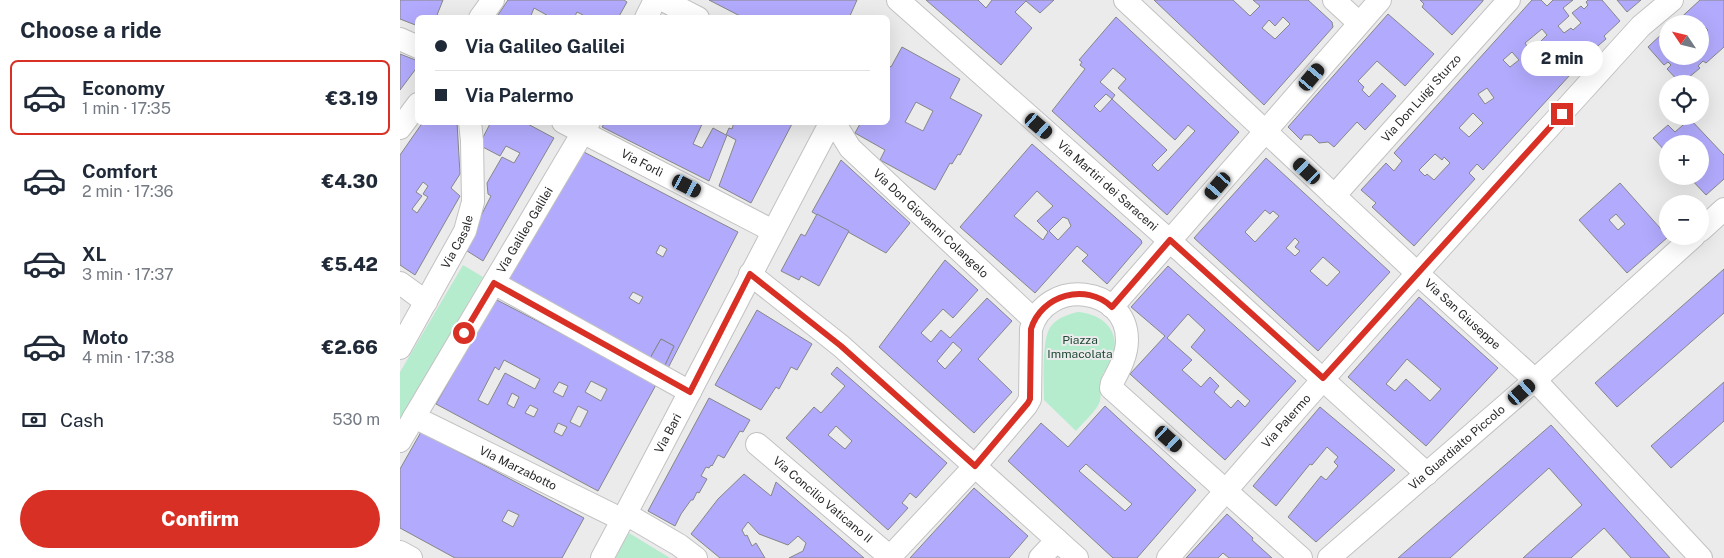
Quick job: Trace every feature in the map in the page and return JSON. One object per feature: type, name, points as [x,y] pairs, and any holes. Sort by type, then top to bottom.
[{"type":"street","points":[[482,15],[493,0]]},
{"type":"street","points":[[648,15],[655,0]]},
{"type":"street","points":[[663,0],[692,15]]},
{"type":"street","points":[[890,15],[897,0]]},
{"type":"street","name":"Via Martiri dei Saraceni","points":[[897,0],[1170,240],[1427,474]]},
{"type":"street","name":"Via San Giuseppe","points":[[1125,0],[1417,273],[1535,380],[1701,558]]},
{"type":"street","points":[[1334,0],[1359,22]]},
{"type":"street","points":[[1112,307],[1380,0]]},
{"type":"street","name":"Via Don Luigi Sturzo","points":[[1334,196],[1509,0]]},
{"type":"street","name":"Via Palermo","points":[[1168,558],[1323,378],[1640,26],[1672,0]]},
{"type":"street","points":[[400,39],[415,46]]},
{"type":"street","points":[[400,128],[415,108]]},
{"type":"street","name":"Via Casale","points":[[400,348],[465,231],[473,202],[470,125]]},
{"type":"street","name":"Via Bari","points":[[602,558],[750,274],[831,125]]},
{"type":"street","name":"Via Don Giovanni Colangelo","points":[[835,125],[850,148],[1034,320]]},
{"type":"street","name":"Via Forlì","points":[[586,128],[773,231]]},
{"type":"street","name":"Via Galileo Galilei","points":[[400,441],[586,128]]},
{"type":"street","points":[[1709,223],[1724,209]]},
{"type":"street","name":"Via Guardialto Piccolo","points":[[1329,558],[1535,380],[1684,245]]},
{"type":"street","points":[[750,274],[841,346],[1077,558]]},
{"type":"street","points":[[400,283],[426,302]]},
{"type":"street","points":[[494,283],[690,392]]},
{"type":"street","points":[[889,557],[975,466],[1026,406],[1030,399],[1031,329],[1034,320],[1047,304],[1058,298],[1074,294],[1088,295],[1100,299],[1112,307],[1126,327],[1126,354],[1111,388],[1301,558]]},
{"type":"street","name":"VIa Marzabotto","points":[[414,417],[624,517],[680,545],[696,558]]},
{"type":"street","name":"Via Concilio Vaticano II","points":[[757,444],[889,557]]},
{"type":"street","points":[[1040,558],[1057,540]]},
{"type":"street","points":[[400,552],[411,558]]},
{"type":"green space","points":[[463,265],[483,277],[400,420],[400,372]]},
{"type":"green space","name":"Piazza Immacolata","points":[[1078,312],[1087,313],[1102,320],[1112,332],[1115,348],[1112,359],[1102,377],[1099,404],[1076,431],[1044,400],[1044,362],[1046,341],[1051,326],[1067,315]]},
{"type":"green space","points":[[629,533],[670,558],[613,558]]},
{"type":"building","points":[[400,0],[443,0],[437,15],[415,15],[415,25],[400,19]]},
{"type":"building","points":[[508,0],[624,0],[627,2],[620,15],[583,15],[577,12],[576,15],[547,15],[534,8],[531,15],[498,15]]},
{"type":"building","points":[[709,0],[857,0],[850,15],[738,15]]},
{"type":"building","points":[[926,0],[978,0],[986,8],[992,0],[1054,0],[1040,13],[1026,1],[1015,12],[1032,28],[1001,65]]},
{"type":"building","points":[[1154,0],[1233,0],[1250,16],[1260,6],[1253,0],[1308,0],[1332,22],[1333,27],[1264,105]],"holes":[[[1283,17],[1290,24],[1275,39],[1262,28],[1269,20],[1275,26]]]},
{"type":"building","points":[[1420,0],[1483,1],[1452,35],[1422,7],[1424,4]]},
{"type":"building","points":[[1532,0],[1541,0],[1547,6],[1553,0],[1573,0],[1563,8],[1569,16],[1558,26],[1564,33],[1571,28],[1573,30],[1581,23],[1572,13],[1581,6],[1584,9],[1588,5],[1586,2],[1588,0],[1602,0],[1620,21],[1604,36],[1606,39],[1592,51],[1483,170],[1477,164],[1469,173],[1475,179],[1414,246],[1372,207],[1376,203],[1361,190],[1386,163],[1394,171],[1402,161],[1394,153]],"holes":[[[1542,29],[1547,35],[1541,41],[1548,50],[1540,56],[1534,48],[1530,51],[1525,43]],[[1512,52],[1519,60],[1510,67],[1503,60]],[[1487,88],[1494,98],[1485,104],[1478,94]],[[1473,113],[1483,123],[1469,137],[1459,128]],[[1435,154],[1442,160],[1444,157],[1450,163],[1434,180],[1427,174],[1425,176],[1419,170]]]},
{"type":"building","points":[[1617,0],[1641,0],[1627,12]]},
{"type":"building","points":[[1700,0],[1724,0],[1724,47],[1709,60],[1709,15],[1684,15]]},
{"type":"building","points":[[1388,14],[1434,54],[1405,86],[1377,61],[1358,81],[1364,87],[1362,90],[1369,97],[1382,83],[1396,96],[1365,130],[1357,122],[1334,147],[1328,142],[1319,143],[1311,135],[1304,135],[1301,140],[1288,127]]},
{"type":"building","points":[[1116,17],[1239,132],[1167,215],[1052,111],[1085,69],[1080,65],[1082,62],[1079,60]],"holes":[[[1113,68],[1126,79],[1118,88],[1175,140],[1188,125],[1195,131],[1158,171],[1152,165],[1167,150],[1112,99],[1115,95],[1100,82]],[[1106,94],[1112,99],[1100,112],[1094,106]]]},
{"type":"building","points":[[1659,37],[1659,59],[1648,47]]},
{"type":"building","points":[[902,47],[960,79],[950,98],[982,115],[960,155],[958,154],[952,164],[950,163],[935,190],[880,160],[885,150],[855,133],[859,125],[890,125],[890,66]],"holes":[[[916,102],[933,111],[923,131],[905,122]]]},
{"type":"building","points":[[400,54],[415,60],[415,70],[400,90]]},
{"type":"building","points":[[1671,65],[1699,65],[1700,68],[1692,75],[1673,75],[1667,69]]},
{"type":"building","points":[[421,125],[457,125],[460,174],[451,188],[460,196],[415,275],[400,265],[400,155]],"holes":[[[423,182],[428,186],[423,194],[428,197],[417,213],[412,209],[422,196],[416,192]]]},
{"type":"building","points":[[489,125],[530,125],[554,138],[483,261],[464,249],[491,196],[488,194],[487,183],[502,157],[514,163],[520,153],[506,146],[500,156],[479,145]]},
{"type":"building","points":[[603,125],[702,125],[693,144],[702,148],[713,128],[726,135],[729,128],[732,129],[733,125],[791,125],[751,203],[719,186],[736,140],[727,135],[709,181],[602,127]]},
{"type":"building","points":[[1668,125],[1675,132],[1683,125],[1696,125],[1705,135],[1659,135],[1659,144],[1653,138]]},
{"type":"building","points":[[1709,139],[1724,155],[1724,179],[1706,195],[1697,185],[1709,185]]},
{"type":"building","points":[[1032,144],[1141,240],[1142,243],[1107,284],[1082,261],[1088,255],[1077,246],[1035,293],[960,227]],"holes":[[[1037,191],[1053,206],[1037,221],[1048,232],[1043,240],[1014,216]],[[1063,217],[1068,219],[1071,226],[1058,240],[1049,231]]]},
{"type":"building","points":[[580,150],[738,232],[667,370],[650,360],[665,365],[674,346],[661,339],[649,360],[503,276]],"holes":[[[660,245],[667,249],[663,257],[656,253]],[[633,292],[643,297],[639,304],[629,298]]]},
{"type":"building","points":[[1266,158],[1390,272],[1318,351],[1194,238]],"holes":[[[1265,210],[1270,214],[1273,211],[1279,216],[1255,242],[1245,232]],[[1295,238],[1299,242],[1295,247],[1300,251],[1295,256],[1286,248]],[[1323,257],[1340,272],[1327,286],[1310,271]]]},
{"type":"building","points":[[841,160],[910,223],[886,253],[812,212]]},
{"type":"building","points":[[1620,183],[1659,227],[1659,245],[1627,273],[1579,220]],"holes":[[[1616,214],[1625,224],[1618,230],[1609,220]]]},
{"type":"building","points":[[817,214],[849,231],[819,286],[801,276],[799,280],[781,271],[801,234],[805,236]]},
{"type":"building","points":[[945,260],[978,290],[953,318],[943,309],[921,333],[931,342],[941,330],[950,338],[987,298],[1012,321],[978,359],[1012,392],[974,433],[879,347]],"holes":[[[953,342],[962,350],[945,369],[937,361]]]},
{"type":"building","points":[[1168,266],[1296,381],[1225,460],[1130,374],[1165,336],[1131,307]],"holes":[[[1188,314],[1205,330],[1191,347],[1250,401],[1245,407],[1238,400],[1231,408],[1214,392],[1219,386],[1210,377],[1201,387],[1182,370],[1192,360],[1167,338]]]},
{"type":"building","points":[[1724,269],[1724,313],[1617,407],[1595,383]]},
{"type":"building","points":[[1419,297],[1498,368],[1426,446],[1348,377]],"holes":[[[1407,359],[1441,389],[1430,401],[1406,379],[1395,391],[1386,384]]]},
{"type":"building","points":[[495,299],[657,383],[598,491],[436,404]],"holes":[[[504,360],[540,379],[535,389],[505,373],[488,405],[478,400],[495,367],[499,370]],[[591,381],[607,389],[601,401],[585,392]],[[559,382],[568,386],[563,397],[553,392]],[[512,393],[519,397],[514,408],[507,404]],[[530,405],[538,409],[534,417],[525,413]],[[578,406],[588,411],[580,427],[570,422]],[[558,423],[567,427],[562,436],[554,432]]]},
{"type":"building","points":[[757,310],[812,344],[797,370],[791,367],[779,389],[776,387],[761,410],[715,385]]},
{"type":"building","points":[[661,339],[674,346],[665,365],[649,360]]},
{"type":"building","points":[[837,367],[947,463],[916,498],[910,493],[902,503],[908,508],[888,530],[786,438],[814,407],[821,413],[845,386],[831,374]],"holes":[[[836,426],[852,441],[845,449],[828,435]]]},
{"type":"building","points":[[1724,382],[1724,421],[1671,468],[1651,446]]},
{"type":"building","points":[[709,398],[750,420],[743,432],[740,431],[724,458],[718,455],[712,466],[706,467],[701,476],[707,479],[699,493],[697,492],[681,514],[675,526],[648,511]]},
{"type":"building","points":[[1105,406],[1196,490],[1137,558],[1113,558],[1008,461],[1041,423],[1068,447]],"holes":[[[1086,464],[1132,504],[1125,511],[1079,471]]]},
{"type":"building","points":[[1320,407],[1395,470],[1316,542],[1288,517],[1321,476],[1326,480],[1338,466],[1334,462],[1338,457],[1327,447],[1312,465],[1310,464],[1276,506],[1253,486]]},
{"type":"building","points":[[1551,425],[1670,558],[1631,558],[1604,528],[1571,558],[1523,558],[1582,505],[1549,468],[1450,558],[1398,558]]},
{"type":"building","points":[[421,432],[584,518],[562,558],[455,558],[400,528],[400,469]],"holes":[[[508,510],[519,515],[513,527],[502,521]]]},
{"type":"building","points":[[744,474],[771,496],[776,482],[864,558],[789,558],[803,551],[806,543],[798,536],[788,545],[759,534],[748,522],[742,530],[745,536],[747,535],[752,546],[756,543],[765,558],[720,558],[691,534],[718,499]]},
{"type":"building","points":[[974,488],[1028,536],[1009,558],[910,558]]},
{"type":"building","points":[[1227,514],[1272,558],[1229,558],[1223,553],[1218,558],[1186,558]]},
{"type":"route","points":[[464,333],[494,283],[690,392],[750,274],[841,346],[975,466],[1030,399],[1031,329],[1040,311],[1047,304],[1058,298],[1074,294],[1088,295],[1100,299],[1112,307],[1170,240],[1323,378],[1562,114]]}]
